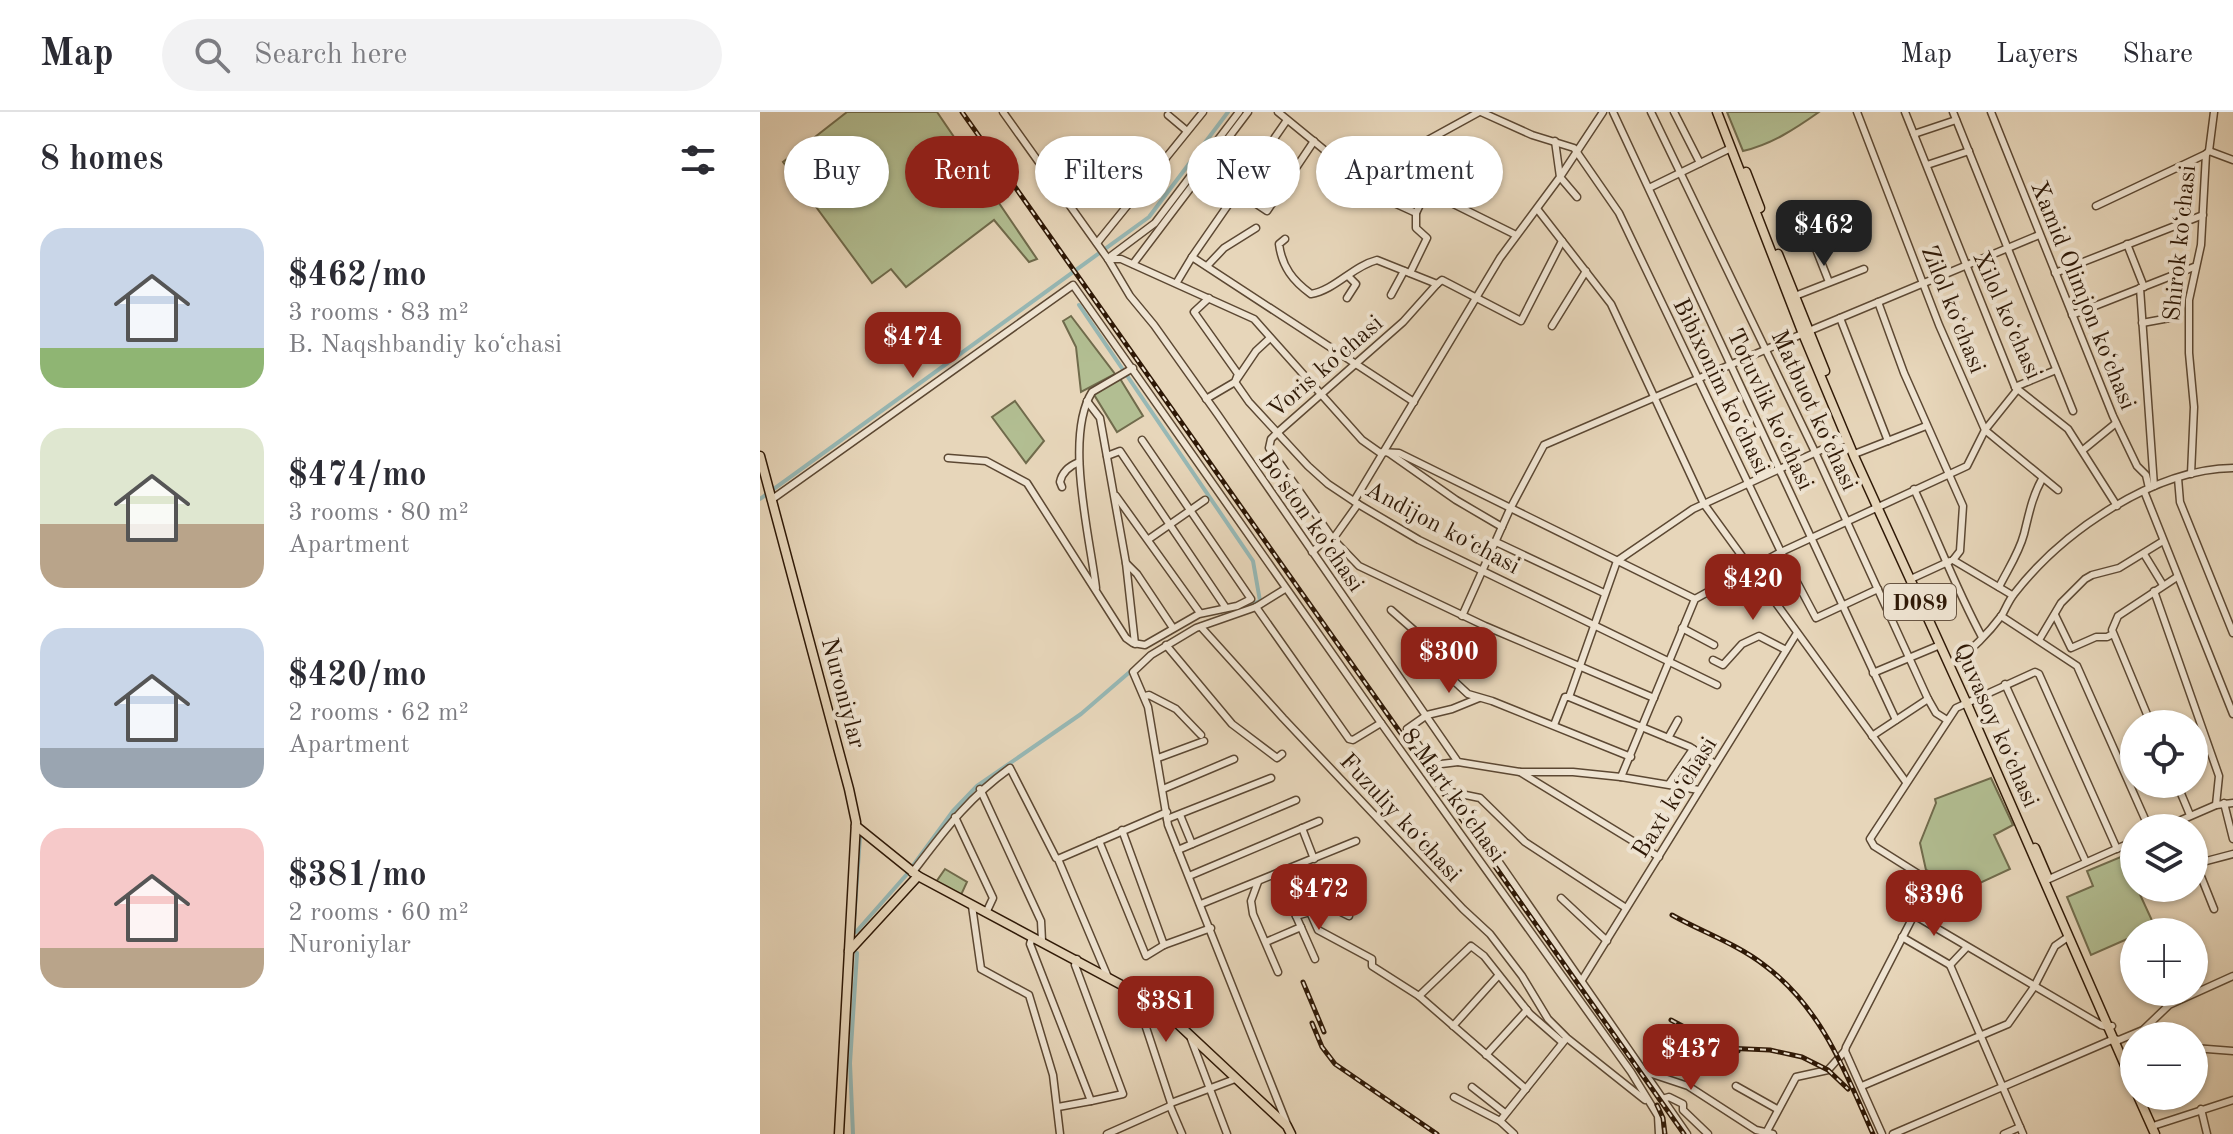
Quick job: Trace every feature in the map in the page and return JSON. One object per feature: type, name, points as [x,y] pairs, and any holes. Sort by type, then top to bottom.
[{"type":"main road","name":"Quvasoy koʻchasi","points":[[1720,112],[1731,148],[1879,507],[2049,879],[2110,1027]]},
{"type":"main road","name":"Quvasoy koʻchasi","points":[[1720,112],[1795,296],[1847,438],[1953,662],[2068,937],[2120,1047]]},
{"type":"main road","name":"Nuroniylar","points":[[760,456],[849,789],[856,826],[839,1134]]},
{"type":"main road","points":[[856,826],[915,874],[1107,975],[1164,1011],[1289,1130]]},
{"type":"main road","points":[[848,952],[915,874]]},
{"type":"main road","name":"Quvasoy koʻchasi","points":[[2116,1039],[2120,1049]]},
{"type":"main road","points":[[2147,1110],[2156,1131]]},
{"type":"street","name":"Boʻston koʻchasi","points":[[1003,112],[1458,762]]},
{"type":"street","points":[[1171,151],[1203,112]]},
{"type":"street","points":[[1107,257],[1155,223],[1239,112]]},
{"type":"street","points":[[1229,136],[1248,112]]},
{"type":"street","points":[[1278,112],[1314,141],[1300,162]]},
{"type":"street","points":[[1436,136],[1480,112],[1576,150]]},
{"type":"street","points":[[1312,552],[1332,538],[1356,502],[1476,298],[1516,235],[1538,210],[1603,112]]},
{"type":"street","name":"Totuvlik koʻchasi","points":[[1613,112],[1896,720]]},
{"type":"street","name":"Matbuot koʻchasi","points":[[1651,112],[1767,350],[1928,699],[1937,715],[1947,720]]},
{"type":"street","points":[[1674,112],[1700,163]]},
{"type":"street","name":"Zilol koʻchasi","points":[[1857,112],[1923,283],[1985,430],[2058,490]]},
{"type":"street","name":"Xilol koʻchasi","points":[[1905,112],[2016,389],[2068,429],[2117,506]]},
{"type":"street","name":"Xamid Olimjon koʻchasi","points":[[1991,112],[2116,423],[2137,466],[2143,470],[2149,488]]},
{"type":"street","name":"Shirok koʻchasi","points":[[2191,474],[2194,407],[2188,315],[2194,267],[2201,245],[2214,112]]},
{"type":"street","points":[[1168,115],[1187,131]]},
{"type":"street","points":[[1914,134],[1955,116],[2073,411]]},
{"type":"street","points":[[1276,136],[1287,120]]},
{"type":"street","points":[[1555,141],[1560,177],[1577,197]]},
{"type":"street","points":[[1649,188],[1731,148]]},
{"type":"street","name":"Bibixonim koʻchasi","points":[[1576,150],[1619,213],[1781,552],[1816,618],[1842,606]]},
{"type":"street","points":[[1927,165],[1969,151]]},
{"type":"street","points":[[2096,206],[2208,153],[2233,160]]},
{"type":"street","points":[[1133,264],[1187,192]]},
{"type":"street","points":[[1098,245],[1125,208]]},
{"type":"street","points":[[1177,282],[1226,208]]},
{"type":"street","points":[[1405,208],[1416,213]]},
{"type":"street","points":[[1391,295],[1427,238],[1416,228],[1418,208]]},
{"type":"street","points":[[1463,208],[1516,235]]},
{"type":"street","points":[[1538,210],[1611,304],[1704,504],[1906,782]]},
{"type":"street","points":[[2055,273],[2203,215]]},
{"type":"street","points":[[1207,266],[1224,248],[1256,228]]},
{"type":"street","points":[[1810,234],[1829,282]]},
{"type":"street","points":[[1462,616],[1510,509],[1544,445],[2039,235]]},
{"type":"street","points":[[1282,242],[1284,265],[1311,294],[1377,260],[1437,284],[1442,280],[1521,321],[1562,241]]},
{"type":"street","points":[[2127,244],[2142,288],[2142,323],[2151,416],[2149,488],[2163,541],[2233,714]]},
{"type":"street","points":[[1107,257],[1121,259],[1177,282],[1254,319],[1320,396],[1374,450],[1399,453],[1695,599]]},
{"type":"street","points":[[1192,257],[1414,402]]},
{"type":"street","points":[[2072,315],[2194,267]]},
{"type":"street","points":[[1795,296],[1864,269]]},
{"type":"street","points":[[1552,326],[1586,271]]},
{"type":"street","points":[[1347,298],[1356,284],[1348,276]]},
{"type":"street","name":"Voris koʻchasi","points":[[1437,284],[1403,322],[1277,433],[1271,439],[1269,448],[1332,538],[1359,566],[1462,616],[1654,698]]},
{"type":"street","name":"8 Mart koʻchasi","points":[[771,500],[1073,285],[1651,1104],[1658,1116],[1659,1134]]},
{"type":"street","name":"Andijon koʻchasi","points":[[1209,298],[1194,311],[1238,374],[1235,382],[1277,433],[1328,484],[1419,540],[1717,685]]},
{"type":"street","points":[[1878,302],[1964,514],[1960,551],[1950,561],[1912,576]]},
{"type":"street","points":[[2142,323],[2175,317]]},
{"type":"street","points":[[1840,318],[1888,441]]},
{"type":"street","points":[[1206,399],[1235,382],[1256,351],[1270,338]]},
{"type":"street","points":[[1096,588],[1079,462],[1082,424],[1092,392],[1132,369]]},
{"type":"street","points":[[1621,777],[1695,599],[1749,567],[1967,466],[1985,430],[2016,389],[2056,370]]},
{"type":"street","points":[[1087,401],[1099,415],[1115,494],[1135,644]]},
{"type":"street","points":[[2083,450],[2116,423]]},
{"type":"street","points":[[1858,454],[1926,426]]},
{"type":"street","points":[[1569,697],[1617,561],[1680,516],[1847,438]]},
{"type":"street","points":[[948,458],[986,461],[1027,483],[1126,638],[1135,644],[1147,644],[1200,613],[1246,603],[1251,599],[1142,440]]},
{"type":"street","points":[[1107,456],[1120,451],[1226,608]]},
{"type":"street","points":[[1386,451],[1456,500],[1502,527]]},
{"type":"street","points":[[1062,487],[1063,474],[1079,462]]},
{"type":"street","points":[[1953,662],[2001,616],[2012,595],[2049,555],[2117,506],[2149,488],[2178,478],[2233,468]]},
{"type":"street","points":[[2178,478],[2180,502],[2233,633]]},
{"type":"street","points":[[1999,587],[2014,562],[2032,497],[2042,479]]},
{"type":"street","points":[[1914,489],[1950,561],[1982,637]]},
{"type":"street","points":[[1115,494],[1200,613]]},
{"type":"street","points":[[1149,539],[1205,500]]},
{"type":"street","points":[[2039,640],[2068,594],[2089,577],[2119,568],[2163,541]]},
{"type":"street","points":[[1496,542],[1604,593]]},
{"type":"street","points":[[2144,554],[2163,585]]},
{"type":"street","points":[[1950,561],[2012,595]]},
{"type":"street","points":[[1126,563],[1137,574],[1173,628]]},
{"type":"street","points":[[2145,710],[2113,634],[2118,616],[2177,577]]},
{"type":"street","points":[[1285,589],[1256,607],[1201,627],[1166,645],[1145,659],[1133,672],[1145,696],[1167,816],[1178,850],[1289,1130]]},
{"type":"street","points":[[1842,606],[1878,589]]},
{"type":"street","points":[[2154,591],[2219,776],[2216,805]]},
{"type":"street","points":[[1256,607],[1349,739],[1353,740],[1381,723]]},
{"type":"street","points":[[1391,610],[1424,639],[1453,680],[1468,694],[1631,757]]},
{"type":"street","points":[[2055,615],[2143,814]]},
{"type":"street","points":[[2001,616],[2077,666]]},
{"type":"street","name":"Fuzuliy koʻchasi","points":[[1201,627],[1463,909],[1490,934],[1522,976],[1540,1009],[1565,1040]]},
{"type":"street","points":[[1682,628],[1714,645]]},
{"type":"street","name":"Baxt koʻchasi","points":[[1582,980],[1797,633]]},
{"type":"street","points":[[2071,648],[2096,637],[2113,634]]},
{"type":"street","points":[[1713,660],[1723,665],[1742,644],[1759,636],[1786,650]]},
{"type":"street","points":[[1166,645],[1239,731],[1251,736],[1277,758],[1282,754]]},
{"type":"street","points":[[1873,673],[1940,645]]},
{"type":"street","points":[[2110,1027],[2034,987],[1914,915],[1910,908],[1921,887],[1920,875],[1874,846],[1870,839],[1959,705],[2033,672],[2039,674],[2117,849]]},
{"type":"street","points":[[2005,684],[2086,862]]},
{"type":"street","points":[[1145,696],[1149,695],[1176,709],[1202,738],[1158,758]]},
{"type":"street","points":[[1554,725],[1565,697],[1569,697],[1693,749],[1715,764]]},
{"type":"street","points":[[1479,698],[1464,706],[1427,715],[1407,729],[1687,1134]]},
{"type":"street","points":[[1872,736],[1928,699]]},
{"type":"street","points":[[1668,738],[1678,720]]},
{"type":"street","points":[[1669,784],[1693,749]]},
{"type":"street","points":[[1163,789],[1234,759]]},
{"type":"street","points":[[1433,765],[1458,762],[1520,772],[1573,772],[1699,790]]},
{"type":"street","points":[[915,874],[955,817],[980,789],[1010,768],[1058,859],[1107,975]]},
{"type":"street","points":[[1520,772],[1659,857]]},
{"type":"street","points":[[1058,859],[1122,830],[1180,815],[1271,778]]},
{"type":"street","points":[[980,789],[1041,921],[1042,941]]},
{"type":"street","points":[[1451,792],[1480,798],[1525,842],[1626,908]]},
{"type":"street","points":[[1178,850],[1296,800]]},
{"type":"street","points":[[2224,803],[2233,839]]},
{"type":"street","points":[[2193,814],[2216,805],[2233,803]]},
{"type":"street","points":[[1180,815],[1192,844]]},
{"type":"street","points":[[955,817],[993,898],[986,913]]},
{"type":"street","points":[[1189,876],[1319,821]]},
{"type":"street","points":[[1302,828],[1314,859]]},
{"type":"street","points":[[1122,830],[1164,945]]},
{"type":"street","points":[[1099,841],[1146,956],[1164,945],[1211,928]]},
{"type":"street","points":[[1201,904],[1356,841]]},
{"type":"street","points":[[2049,879],[2120,848]]},
{"type":"street","points":[[2208,860],[2233,854]]},
{"type":"street","points":[[1278,874],[1315,959]]},
{"type":"street","points":[[1258,882],[1251,901],[1253,914],[1278,972]]},
{"type":"street","points":[[2208,894],[2214,909]]},
{"type":"street","points":[[1561,898],[1607,941]]},
{"type":"street","points":[[1296,916],[1325,904],[1349,916]]},
{"type":"street","points":[[972,906],[981,969],[1029,995],[1045,1041],[1060,1134]]},
{"type":"street","points":[[1309,911],[1318,930],[1372,959],[1372,966],[1419,996],[1526,1089]]},
{"type":"street","points":[[1766,1133],[1796,1077],[1828,1070],[1845,1051],[1914,915]]},
{"type":"street","points":[[1266,942],[1301,927]]},
{"type":"street","points":[[1032,936],[1030,944],[1091,1101]]},
{"type":"street","points":[[1902,937],[1950,965],[2022,1130],[2004,1134]]},
{"type":"street","points":[[1862,1086],[2008,1024],[2034,987],[2055,946],[2068,937]]},
{"type":"street","name":"Fuzuliy koʻchasi","points":[[1419,996],[1471,946],[1484,956],[1527,1010],[1651,1104]]},
{"type":"street","points":[[1950,965],[1967,947]]},
{"type":"street","points":[[1058,1107],[1123,1094],[1075,965],[1077,959]]},
{"type":"street","points":[[1453,1026],[1498,976]]},
{"type":"street","points":[[2155,1022],[2169,1005],[2233,976]]},
{"type":"street","points":[[1134,991],[1182,1134]]},
{"type":"street","points":[[1486,1055],[1527,1010]]},
{"type":"street","points":[[1190,1036],[1227,1134]]},
{"type":"street","points":[[1893,1134],[2120,1038]]},
{"type":"street","points":[[1500,1121],[1565,1040]]},
{"type":"street","points":[[2208,1049],[2233,1051]]},
{"type":"street","points":[[1845,1051],[1882,1134]]},
{"type":"street","points":[[1643,1071],[1688,1086],[1755,1132],[1773,1134]]},
{"type":"street","points":[[1110,1134],[1171,1104],[1235,1079]]},
{"type":"street","points":[[1736,1086],[1777,1109]]},
{"type":"street","points":[[1472,1087],[1505,1113]]},
{"type":"street","points":[[1454,1097],[1500,1121],[1514,1134]]},
{"type":"street","points":[[1662,1099],[1669,1097],[1683,1104],[1683,1110],[1708,1134]]},
{"type":"street","points":[[2208,1107],[2233,1100]]},
{"type":"street","points":[[2144,1134],[2199,1110]]},
{"type":"street","points":[[2201,1110],[2207,1134]]},
{"type":"green space","points":[[847,112],[937,112],[953,136],[905,136],[905,208],[1002,208],[1037,259],[1029,262],[994,220],[906,287],[891,269],[872,283],[817,208],[889,208],[889,136],[816,136]]},
{"type":"green space","points":[[1727,112],[1819,112],[1783,135],[1743,151]]},
{"type":"green space","points":[[1071,316],[1115,374],[1081,392],[1076,347],[1063,321]]},
{"type":"green space","points":[[1119,377],[1143,416],[1117,432],[1093,393]]},
{"type":"green space","points":[[1015,401],[1044,441],[1026,463],[992,417]]},
{"type":"green space","points":[[1991,778],[2013,825],[1994,835],[2010,869],[1980,883],[1977,876],[1949,880],[1926,870],[1920,843],[1935,799]]},
{"type":"green space","points":[[2120,857],[2120,902],[2143,902],[2151,918],[2120,918],[2120,942],[2091,955],[2067,897],[2093,886],[2087,871]]},
{"type":"green space","points":[[945,869],[967,882],[960,897],[936,882]]},
{"type":"waterway","points":[[760,499],[1149,217],[1228,112]]},
{"type":"waterway","points":[[1079,305],[1253,561],[1260,601],[1232,612]]},
{"type":"waterway","points":[[912,867],[953,811],[977,786],[1081,714],[1132,670]]},
{"type":"waterway","points":[[853,935],[860,837]]},
{"type":"waterway","points":[[856,932],[908,873]]},
{"type":"waterway","points":[[853,1134],[850,1063],[857,953]]},
{"type":"railway","points":[[962,112],[1684,1134]]},
{"type":"railway","points":[[1672,915],[1754,958],[1801,1000],[1829,1042],[1873,1134]]},
{"type":"railway","points":[[1303,982],[1324,1032]]},
{"type":"railway","points":[[1671,1020],[1724,1048],[1770,1050],[1802,1057],[1828,1070],[1848,1089]]},
{"type":"railway","points":[[1312,1023],[1322,1047],[1335,1064],[1437,1134]]},
{"type":"railway","points":[[1701,1070],[1723,1054],[1738,1051]]},
{"type":"railway","points":[[1657,1105],[1665,1134]]}]
